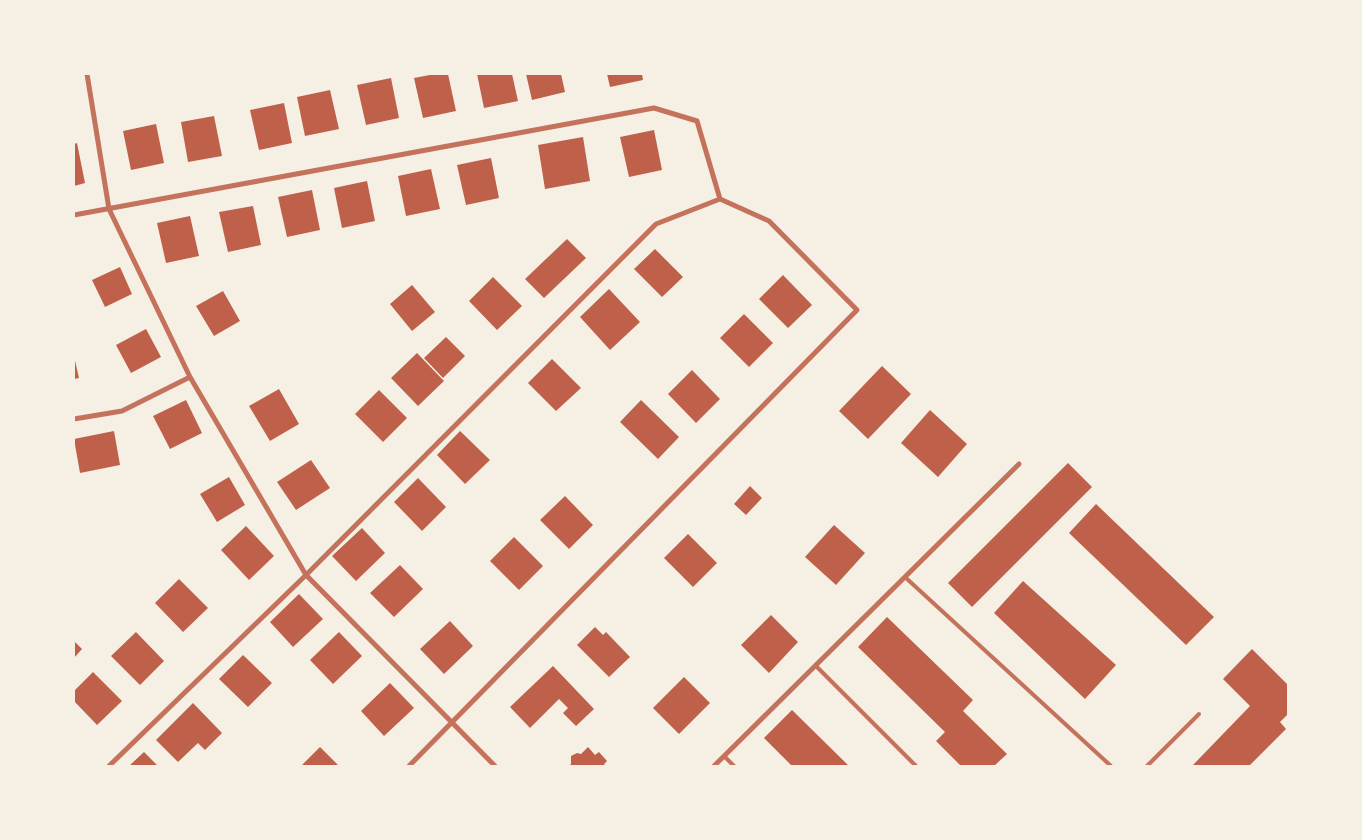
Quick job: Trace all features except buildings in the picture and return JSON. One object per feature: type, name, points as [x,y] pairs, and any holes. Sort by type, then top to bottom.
[{"type":"street","points":[[86,74],[109,209],[190,377],[306,575],[495,766]]},
{"type":"street","points":[[74,215],[654,108],[697,121],[720,199]]},
{"type":"street","points":[[109,766],[306,575],[656,224],[720,199],[769,221],[857,310],[453,724],[409,766]]},
{"type":"street","points":[[74,418],[122,411],[190,377]]},
{"type":"street","points":[[714,766],[906,578],[1019,464]]},
{"type":"lane","points":[[906,578],[1111,766]]},
{"type":"lane","points":[[816,666],[916,766]]},
{"type":"lane","points":[[1147,766],[1199,714]]},
{"type":"lane","points":[[724,756],[734,766]]}]
